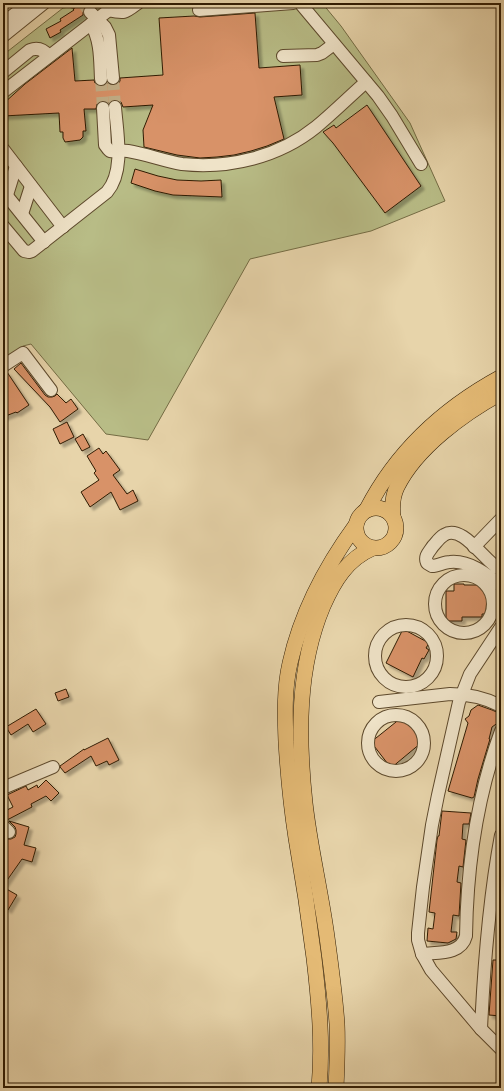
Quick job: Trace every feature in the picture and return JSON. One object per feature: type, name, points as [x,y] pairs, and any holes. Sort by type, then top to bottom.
[{"type":"main road","points":[[373,548],[361,542],[356,531],[356,525],[358,518],[367,509],[384,479],[418,439],[451,409],[501,377]]},
{"type":"main road","points":[[336,1088],[337,1025],[334,992],[324,914],[305,803],[301,704],[307,657],[315,628],[325,601],[335,581],[344,568],[357,556],[373,548],[389,543],[393,538],[396,526],[393,517],[393,502],[397,487],[406,472],[426,448],[455,424],[501,393]]},
{"type":"main road","points":[[367,509],[374,507],[382,508],[393,517]]},
{"type":"main road","points":[[319,1088],[321,1050],[319,1005],[291,805],[285,700],[294,646],[306,614],[328,568],[356,525]]},
{"type":"street","points":[[3,23],[29,3]]},
{"type":"street","points":[[3,35],[44,3]]},
{"type":"street","points":[[3,92],[49,56],[93,18],[113,7],[120,13],[125,12],[138,3]]},
{"type":"street","points":[[199,10],[293,3]]},
{"type":"street","points":[[300,3],[366,82],[392,116],[421,164]]},
{"type":"street","points":[[93,18],[107,79]]},
{"type":"street","points":[[283,56],[317,55],[334,44]]},
{"type":"street","points":[[19,79],[6,70],[30,50],[37,48],[43,50],[49,56]]},
{"type":"street","points":[[103,108],[105,145],[110,150],[127,151],[173,162],[196,165],[228,164],[260,157],[282,148],[303,136],[316,127],[366,82]]},
{"type":"street","points":[[3,226],[24,251],[32,252],[107,192],[116,175],[119,151],[115,107]]},
{"type":"street","points":[[3,149],[63,227]]},
{"type":"street","points":[[16,166],[5,193],[44,242]]},
{"type":"street","points":[[22,214],[31,186]]},
{"type":"street","points":[[3,366],[23,353],[51,390]]},
{"type":"street","points":[[474,547],[501,519]]},
{"type":"street","points":[[501,570],[494,566],[460,534],[455,533],[442,536],[426,557],[427,563],[432,566],[450,562],[469,565],[501,586]]},
{"type":"street","points":[[468,574],[478,578],[487,585],[492,595],[493,606],[490,617],[483,626],[474,631],[463,633],[452,631],[443,624],[435,610],[435,599],[439,588],[446,580],[456,575],[468,574]]},
{"type":"street","points":[[431,638],[443,624]]},
{"type":"street","points":[[406,625],[423,630],[431,638],[436,648],[437,660],[433,671],[430,676],[421,683],[410,686],[393,683],[383,676],[378,666],[376,654],[382,638],[395,627],[406,625]]},
{"type":"street","points":[[501,627],[475,665],[461,694],[438,795],[427,856],[418,933],[418,940],[422,954],[431,970],[480,1029],[501,1049]]},
{"type":"street","points":[[385,717],[382,702],[393,683]]},
{"type":"street","points":[[382,702],[461,694],[482,698],[501,706]]},
{"type":"street","points":[[401,716],[411,720],[418,727],[423,737],[423,747],[420,757],[413,766],[404,770],[393,772],[374,762],[369,753],[368,742],[370,732],[376,723],[385,717],[401,716]]},
{"type":"street","points":[[422,954],[455,950],[465,941],[469,874],[477,818],[490,764],[501,731]]},
{"type":"street","points":[[3,788],[53,768]]},
{"type":"street","points":[[480,1029],[486,935],[501,834]]},
{"type":"green space","points":[[86,3],[322,3],[341,26],[410,123],[445,201],[371,231],[250,259],[148,440],[106,434],[31,344],[23,346],[3,360],[3,55],[63,8],[69,7],[78,11],[87,6]]},
{"type":"building","points":[[83,3],[101,3],[95,7],[92,5],[85,6],[83,15],[60,30],[61,32],[50,38],[46,29],[61,21],[60,19]]},
{"type":"building","points":[[255,13],[259,68],[300,65],[302,95],[274,97],[284,139],[267,146],[234,155],[200,158],[177,155],[144,147],[143,130],[153,105],[123,107],[121,102],[118,100],[111,101],[109,103],[102,101],[97,104],[96,109],[84,109],[86,131],[83,131],[83,137],[80,140],[65,142],[63,132],[60,132],[59,113],[3,116],[3,104],[25,84],[72,48],[75,81],[94,80],[98,86],[105,85],[107,83],[114,85],[118,84],[120,78],[163,75],[159,18]]},
{"type":"building","points":[[367,105],[421,186],[385,213],[333,143],[323,132],[334,125],[336,128]]},
{"type":"building","points":[[135,169],[177,180],[221,180],[222,197],[173,195],[155,191],[131,183]]},
{"type":"building","points":[[21,363],[45,395],[52,397],[57,394],[66,403],[71,399],[78,409],[60,422],[50,407],[14,369]]},
{"type":"building","points":[[7,372],[29,405],[17,413],[16,412],[3,417],[3,373]]},
{"type":"building","points":[[67,422],[74,437],[60,444],[53,429]]},
{"type":"building","points":[[83,434],[90,447],[82,451],[75,439]]},
{"type":"building","points":[[99,448],[103,454],[106,451],[120,470],[113,475],[127,494],[133,490],[138,501],[120,510],[111,492],[90,507],[81,492],[99,480],[94,473],[96,471],[87,456]]},
{"type":"building","points":[[454,584],[484,585],[484,592],[487,592],[486,614],[482,614],[482,617],[462,617],[462,621],[446,621],[446,591],[454,591]]},
{"type":"building","points":[[403,629],[429,643],[426,648],[429,650],[424,659],[422,658],[413,677],[386,663]]},
{"type":"building","points":[[66,689],[69,697],[58,701],[55,693]]},
{"type":"building","points":[[478,705],[501,715],[499,722],[492,727],[474,797],[472,798],[448,791],[468,723],[465,719],[469,716],[471,710]]},
{"type":"building","points":[[36,709],[46,724],[33,732],[28,724],[11,735],[6,727]]},
{"type":"building","points":[[401,718],[404,722],[406,720],[413,728],[419,736],[417,737],[421,743],[391,768],[371,742]]},
{"type":"building","points":[[108,738],[119,760],[109,765],[107,761],[96,766],[91,756],[65,773],[60,767],[84,749]]},
{"type":"building","points":[[46,780],[59,793],[51,801],[46,796],[31,804],[32,807],[7,820],[3,819],[3,812],[13,807],[7,795],[26,786],[28,790],[37,785],[38,788]]},
{"type":"building","points":[[442,811],[471,813],[469,824],[463,824],[462,839],[466,840],[463,867],[459,866],[457,882],[461,883],[459,916],[453,915],[451,932],[457,932],[456,939],[448,943],[427,941],[428,928],[433,929],[435,913],[429,912],[437,840],[439,836]]},
{"type":"building","points":[[9,821],[29,827],[24,845],[36,848],[32,862],[22,859],[3,886],[3,837],[11,839],[15,837],[16,834],[15,827]]},
{"type":"building","points":[[3,887],[17,895],[8,910],[3,906]]},
{"type":"building","points":[[493,960],[501,960],[501,1016],[489,1015]]},
{"type":"tunnel","points":[[83,3],[90,12]]},
{"type":"tunnel","points":[[113,78],[115,107]]},
{"type":"tunnel","points":[[101,79],[103,108]]}]
